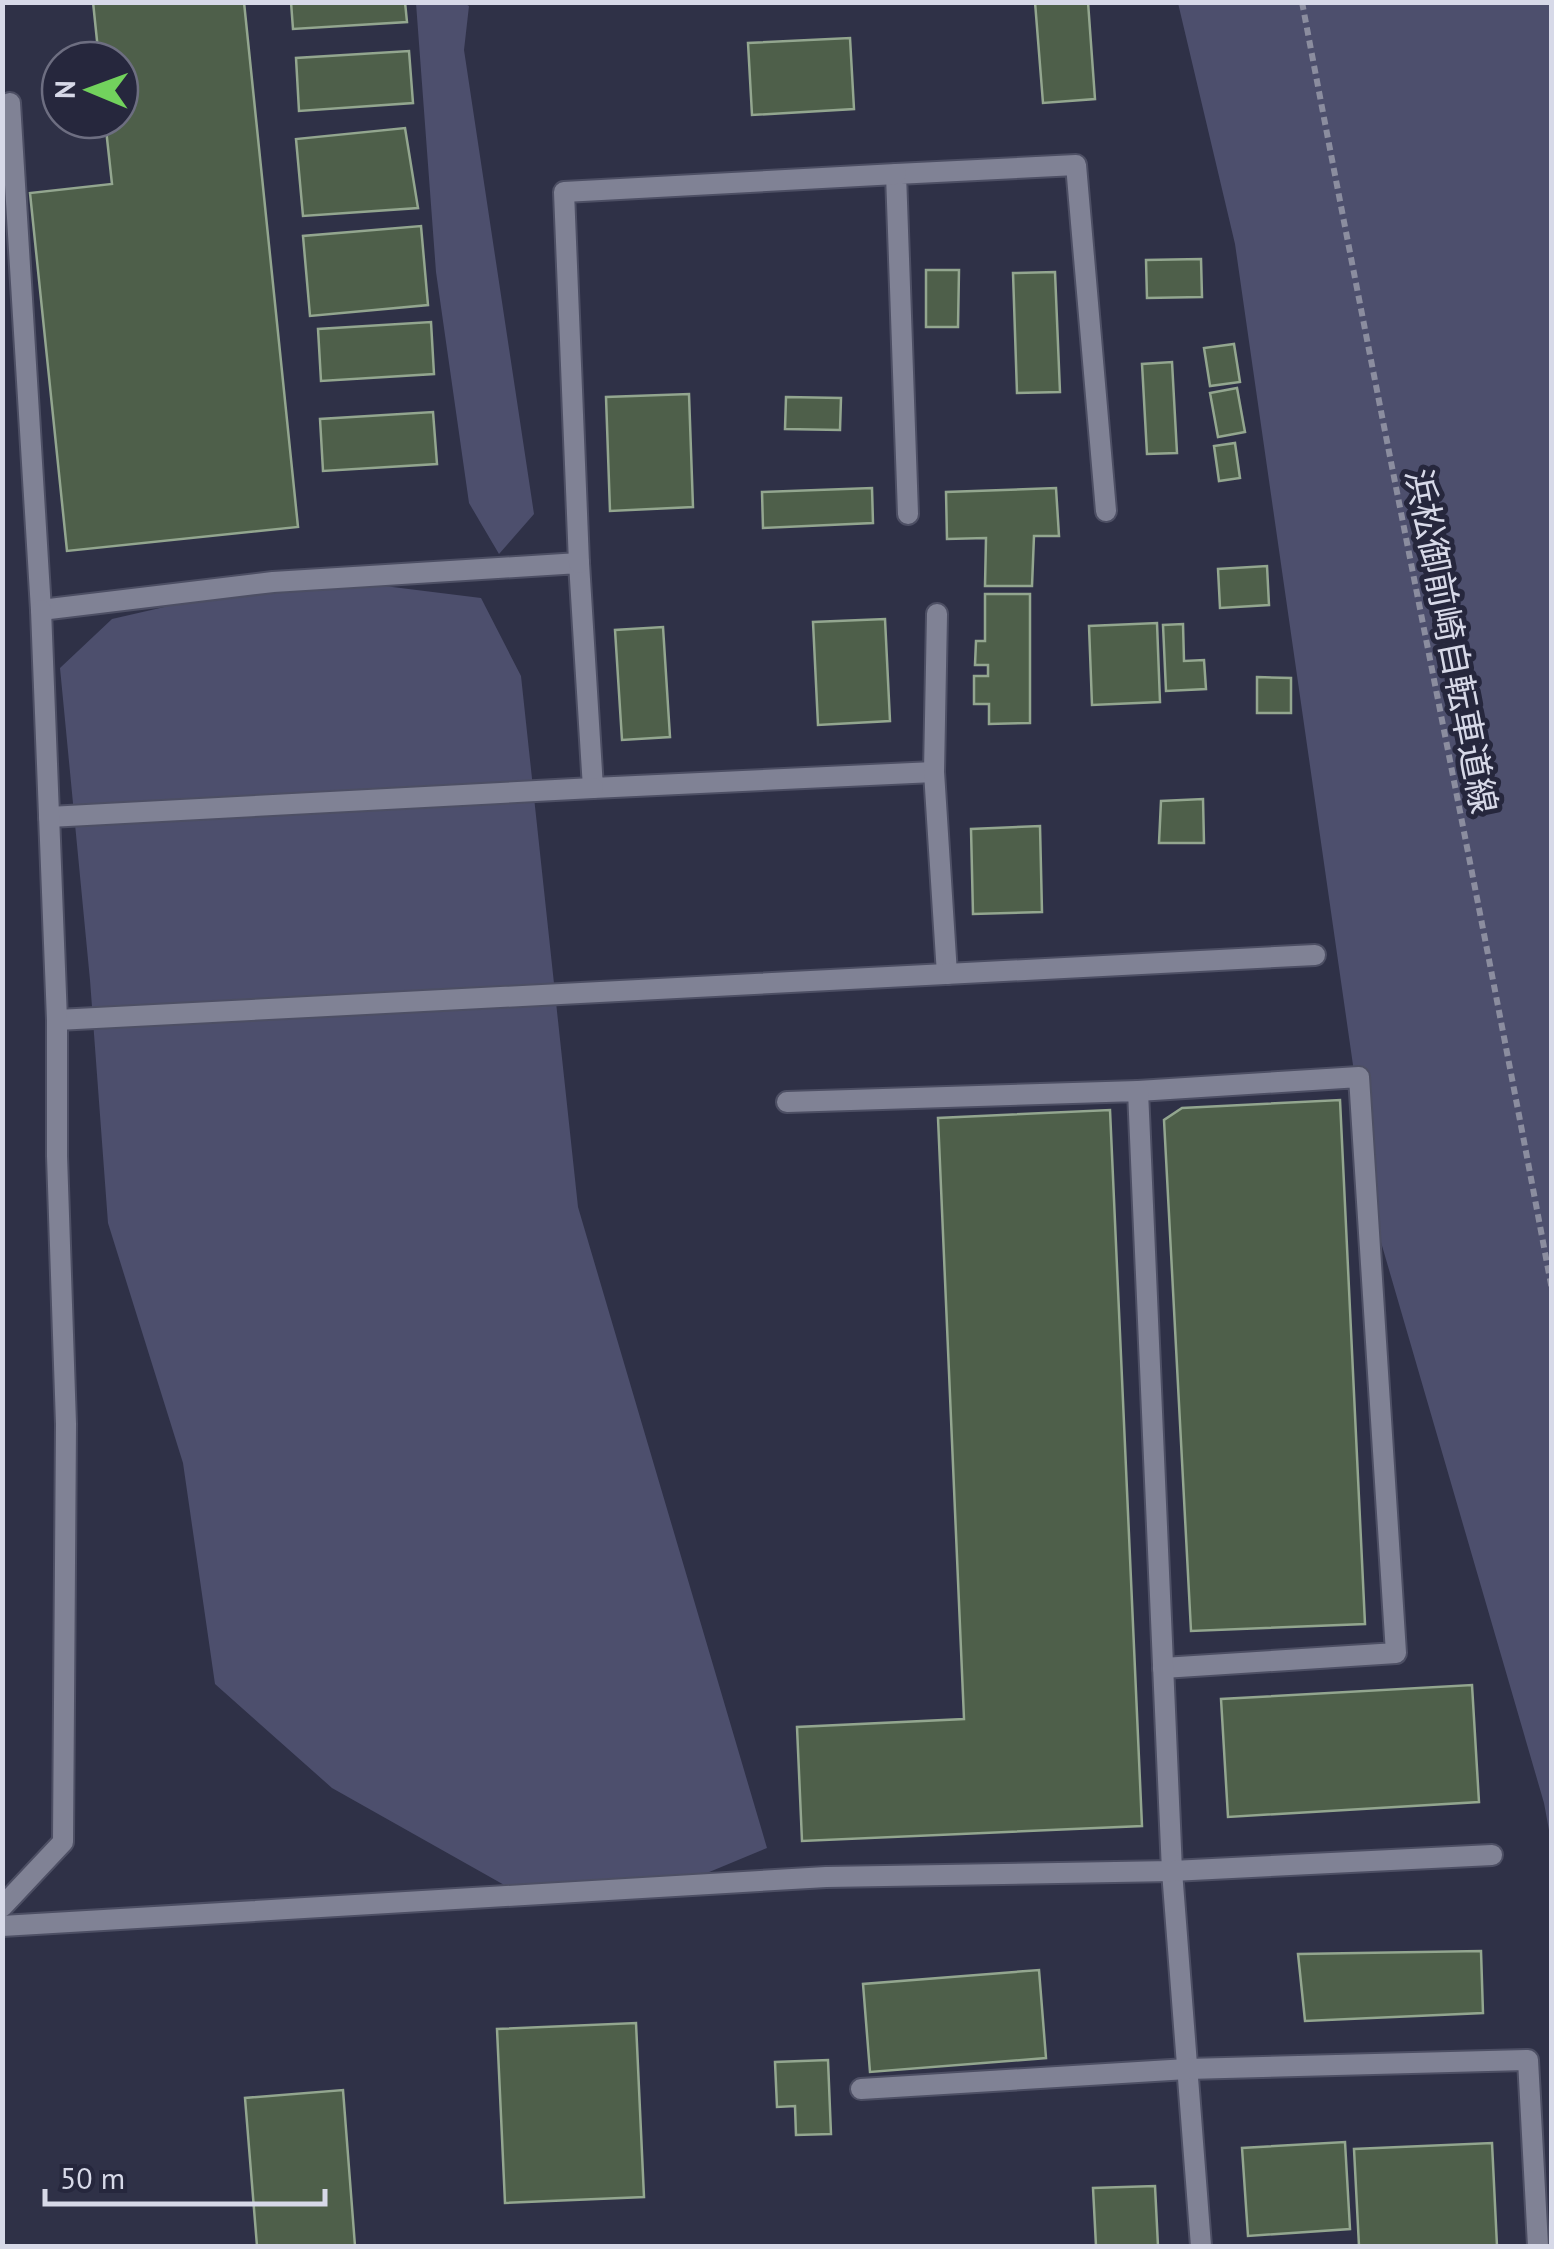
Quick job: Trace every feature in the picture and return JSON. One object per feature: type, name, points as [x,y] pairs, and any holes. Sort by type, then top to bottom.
[{"type":"street","points":[[2,1907],[63,1842],[66,1424],[58,1020],[41,610],[10,103]]},
{"type":"street","points":[[593,788],[579,564],[564,192],[1076,165],[1106,511]]},
{"type":"street","points":[[896,174],[908,514]]},
{"type":"street","points":[[41,610],[273,582],[579,564]]},
{"type":"street","points":[[937,614],[934,772],[947,974]]},
{"type":"street","points":[[49,817],[934,772]]},
{"type":"street","points":[[58,1020],[1315,955]]},
{"type":"street","points":[[787,1102],[1138,1091],[1359,1077],[1396,1653],[1163,1668]]},
{"type":"street","points":[[1138,1091],[1172,1871],[1201,2246]]},
{"type":"street","points":[[2,1926],[826,1876],[1172,1871],[1492,1855]]},
{"type":"street","points":[[861,2089],[1187,2068],[1528,2060],[1538,2246]]},
{"type":"path","name":"浜松御前崎自転車道線","points":[[1302,2],[1552,1290]]},
{"type":"shaded area","points":[[416,3],[469,6],[464,50],[534,514],[499,554],[469,503],[436,272]]},
{"type":"shaded area","points":[[1178,3],[1551,3],[1551,1841],[1544,1803],[1376,1225],[1235,244]]},
{"type":"shaded area","points":[[328,579],[481,598],[521,676],[578,1207],[767,1848],[678,1885],[522,1895],[332,1788],[215,1684],[183,1463],[108,1223],[90,980],[60,668],[112,619],[273,582]]},
{"type":"building","points":[[93,2],[244,2],[298,527],[67,551],[30,193],[112,184],[107,140],[140,140],[140,40],[97,40]]},
{"type":"building","points":[[291,2],[405,2],[407,22],[293,29]]},
{"type":"building","points":[[1035,2],[1088,2],[1095,99],[1043,103]]},
{"type":"building","points":[[850,38],[854,109],[752,115],[748,43]]},
{"type":"building","points":[[409,51],[413,103],[299,111],[296,58]]},
{"type":"building","points":[[405,128],[418,208],[303,216],[296,139]]},
{"type":"building","points":[[421,226],[428,305],[310,316],[303,236]]},
{"type":"building","points":[[1201,259],[1202,297],[1147,298],[1146,260]]},
{"type":"building","points":[[926,270],[959,270],[958,327],[926,327]]},
{"type":"building","points":[[1055,272],[1060,392],[1017,393],[1013,273]]},
{"type":"building","points":[[431,322],[434,374],[321,381],[318,329]]},
{"type":"building","points":[[1234,344],[1240,382],[1210,386],[1204,348]]},
{"type":"building","points":[[1172,362],[1177,453],[1147,454],[1142,364]]},
{"type":"building","points":[[1237,388],[1245,432],[1218,437],[1210,393]]},
{"type":"building","points":[[689,394],[693,507],[610,511],[606,397]]},
{"type":"building","points":[[786,397],[841,398],[840,430],[785,429]]},
{"type":"building","points":[[433,412],[437,464],[323,471],[320,419]]},
{"type":"building","points":[[1235,443],[1240,478],[1219,481],[1214,446]]},
{"type":"building","points":[[872,488],[873,523],[763,528],[762,492]]},
{"type":"building","points":[[1056,488],[1059,536],[1034,536],[1032,586],[985,586],[986,538],[947,539],[946,492]]},
{"type":"building","points":[[1267,566],[1269,605],[1220,608],[1218,569]]},
{"type":"building","points":[[985,594],[1030,594],[1030,723],[989,724],[989,704],[974,704],[974,676],[988,676],[988,665],[975,665],[976,641],[985,641]]},
{"type":"building","points":[[885,619],[890,721],[818,725],[813,622]]},
{"type":"building","points":[[1157,623],[1160,702],[1092,705],[1089,626]]},
{"type":"building","points":[[1183,624],[1184,661],[1204,660],[1206,689],[1166,691],[1163,625]]},
{"type":"building","points":[[663,627],[670,737],[622,740],[615,630]]},
{"type":"building","points":[[1257,677],[1291,678],[1291,713],[1257,713]]},
{"type":"building","points":[[1203,799],[1204,843],[1159,843],[1161,801]]},
{"type":"building","points":[[1040,826],[1042,912],[973,914],[971,829]]},
{"type":"building","points":[[1340,1100],[1365,1624],[1191,1631],[1164,1120],[1182,1108]]},
{"type":"building","points":[[1110,1110],[1142,1826],[802,1841],[797,1727],[964,1719],[938,1118]]},
{"type":"building","points":[[1472,1685],[1479,1802],[1228,1817],[1221,1699]]},
{"type":"building","points":[[1481,1951],[1483,2013],[1305,2021],[1298,1954]]},
{"type":"building","points":[[1039,1970],[1046,2058],[870,2072],[863,1984]]},
{"type":"building","points":[[636,2023],[644,2197],[505,2203],[497,2029]]},
{"type":"building","points":[[828,2060],[831,2134],[796,2135],[795,2106],[777,2107],[775,2062]]},
{"type":"building","points":[[343,2090],[355,2246],[257,2246],[245,2098]]},
{"type":"building","points":[[1345,2142],[1350,2229],[1248,2236],[1242,2148]]},
{"type":"building","points":[[1492,2143],[1497,2246],[1359,2246],[1354,2149]]},
{"type":"building","points":[[1155,2186],[1158,2246],[1096,2246],[1093,2188]]}]
